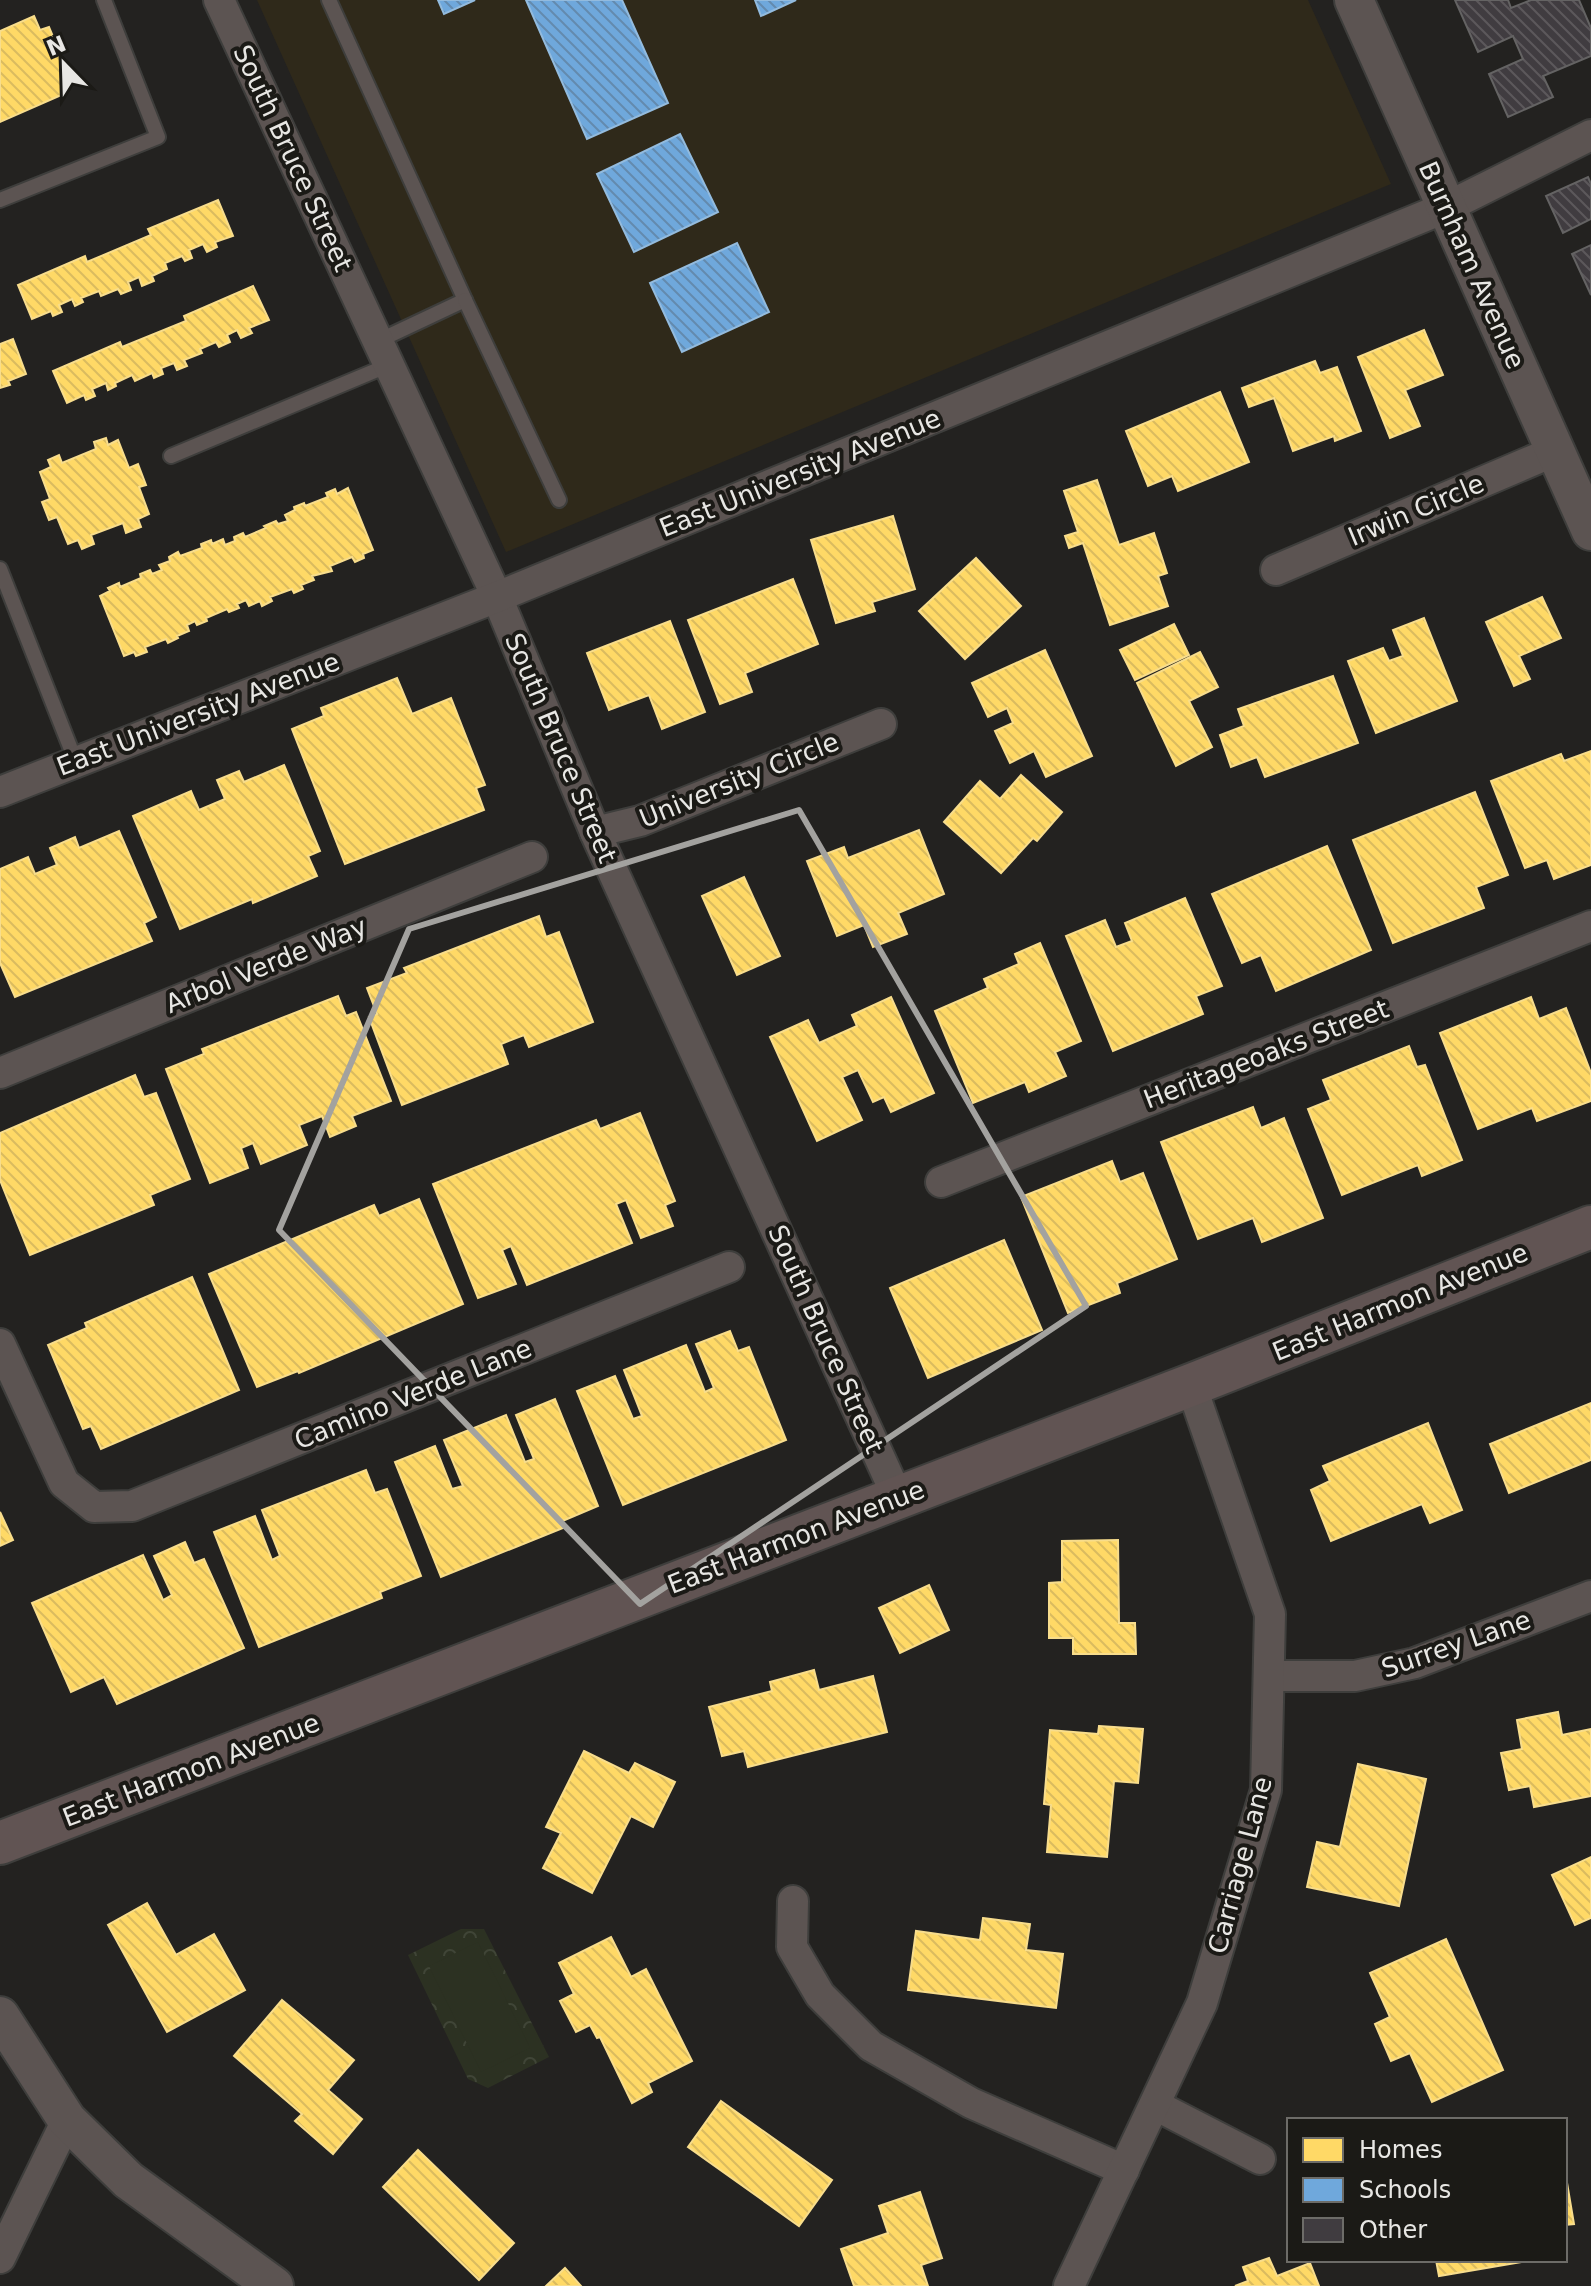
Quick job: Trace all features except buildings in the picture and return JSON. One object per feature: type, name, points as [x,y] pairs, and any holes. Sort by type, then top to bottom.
[{"type":"main road","name":"East Harmon Avenue","points":[[0,1843],[1191,1385],[1591,1227]]},
{"type":"street","name":"South Bruce Street","points":[[219,0],[497,597],[595,832],[898,1498]]},
{"type":"street","name":"Burnham Avenue","points":[[1354,0],[1591,531]]},
{"type":"street","name":"East University Avenue","points":[[0,792],[497,597],[1447,207],[1591,135]]},
{"type":"street","name":"Irwin Circle","points":[[1276,570],[1555,451]]},
{"type":"street","name":"University Circle","points":[[595,832],[640,821],[881,724]]},
{"type":"street","name":"Arbol Verde Way","points":[[0,1073],[532,857]]},
{"type":"street","name":"Heritageoaks Street","points":[[941,1182],[1591,926]]},
{"type":"street","name":"Camino Verde Lane","points":[[0,1344],[64,1483],[94,1507],[132,1506],[729,1267]]},
{"type":"street","name":"Carriage Lane","points":[[1069,2286],[1202,2003],[1266,1790],[1270,1614],[1191,1385]]},
{"type":"street","name":"Surrey Lane","points":[[1270,1676],[1355,1676],[1415,1663],[1591,1596]]},
{"type":"street","points":[[793,1901],[792,1947],[820,1995],[871,2046],[971,2103],[1124,2170]]},
{"type":"street","points":[[0,2016],[67,2120],[128,2180],[274,2286]]},
{"type":"street","points":[[1155,2105],[1260,2159]]},
{"type":"street","points":[[0,2258],[67,2120]]},
{"type":"lane","points":[[0,200],[158,137],[104,0]]},
{"type":"lane","points":[[329,0],[559,500]]},
{"type":"lane","points":[[171,456],[383,353],[465,300]]},
{"type":"lane","points":[[0,569],[76,762]]},
{"type":"highlighted area","points":[[799,810],[1086,1306],[640,1604],[279,1230],[409,929]]},
{"type":"shaded area","points":[[257,0],[1308,0],[1391,184],[506,552]]},
{"type":"green space","points":[[461,1929],[484,1929],[549,2057],[488,2088],[468,2079],[408,1955]]},
{"type":"green space","points":[[478,1942],[530,2048],[481,2072],[429,1966]]}]
